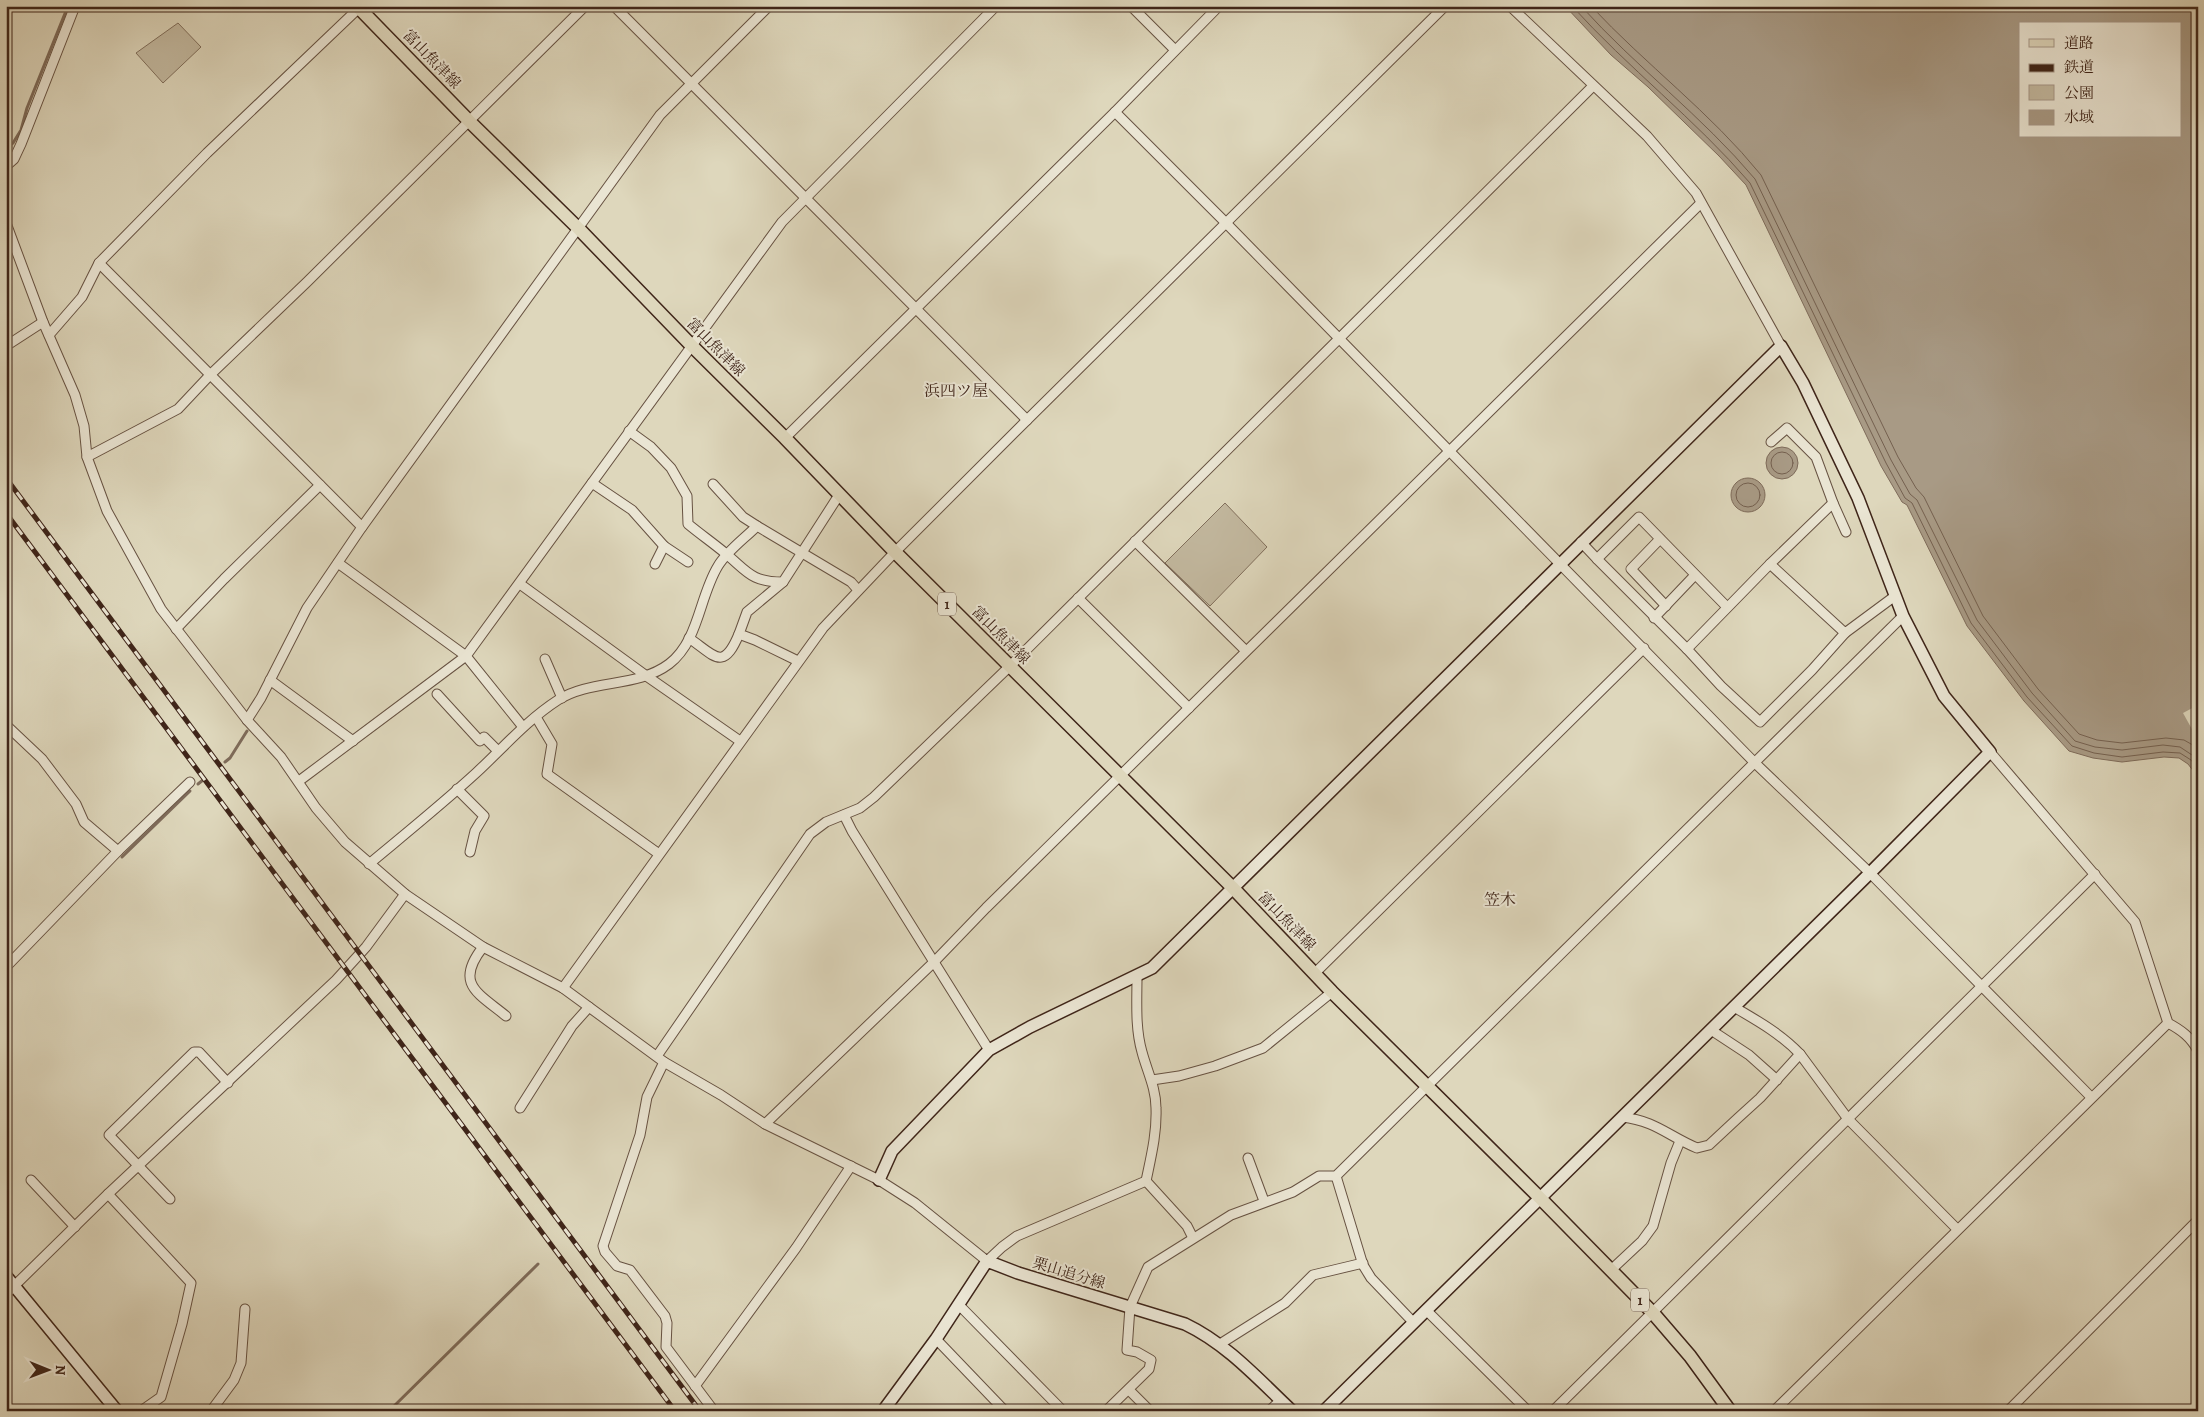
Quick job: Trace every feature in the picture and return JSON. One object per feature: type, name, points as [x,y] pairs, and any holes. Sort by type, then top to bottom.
[{"type":"main road","name":"富山魚津線","points":[[359,7],[469,121],[579,229],[895,552],[1232,887],[1332,992],[1540,1198]]},
{"type":"main road","name":"1","points":[[1540,1198],[1652,1313],[1690,1356],[1730,1411]]},
{"type":"street","points":[[6,166],[14,159],[21,144],[75,6]]},
{"type":"street","points":[[87,457],[109,448],[178,409],[210,375],[308,282],[585,6]]},
{"type":"street","points":[[614,6],[1027,420]]},
{"type":"street","points":[[247,720],[307,608],[338,562],[660,115],[769,6]]},
{"type":"street","points":[[299,781],[466,656],[782,222],[996,6]]},
{"type":"street","points":[[1131,6],[1175,50]]},
{"type":"street","points":[[784,438],[1115,112],[1219,6]]},
{"type":"street","points":[[563,988],[823,628],[895,552],[1027,420],[1445,6]]},
{"type":"street","points":[[1510,6],[1647,136],[1680,172],[1696,193],[1803,383],[1858,498],[1902,616],[1944,696],[2135,922],[2168,1023],[2181,1030],[2193,1042],[2198,1051]]},
{"type":"street","points":[[49,335],[82,297],[99,264],[207,153],[359,7]]},
{"type":"street","points":[[714,1411],[666,1347],[668,1323],[665,1316],[630,1270],[617,1266],[605,1252],[603,1246],[640,1135],[647,1097],[661,1059],[810,834],[826,822],[860,808],[874,797],[1010,666],[1593,86]]},
{"type":"street","points":[[1115,112],[1559,564],[1756,762],[1870,873],[2091,1097]]},
{"type":"street","points":[[765,1124],[934,962],[1701,202]]},
{"type":"street","points":[[6,223],[43,322],[75,395],[84,426],[87,457],[107,511],[161,610],[247,720],[281,757],[316,808],[345,842],[405,894],[483,947],[563,988],[661,1059],[765,1124],[879,1180],[915,1203],[987,1261]]},
{"type":"street","points":[[99,264],[362,527]]},
{"type":"street","points":[[6,346],[43,322]]},
{"type":"street","points":[[879,1180],[892,1151],[989,1050],[1030,1027],[1152,968],[1781,346]]},
{"type":"street","points":[[1771,442],[1787,428],[1816,457],[1846,532]]},
{"type":"street","points":[[629,432],[652,446],[671,468],[688,496],[688,524],[726,554],[744,572],[765,582],[783,582]]},
{"type":"street","points":[[592,483],[632,510],[664,546],[688,562]]},
{"type":"street","points":[[713,484],[743,517],[851,582],[858,590]]},
{"type":"street","points":[[176,629],[320,485]]},
{"type":"street","points":[[689,638],[718,658],[724,658],[732,651],[747,612],[783,582],[839,494]]},
{"type":"street","points":[[1687,649],[1833,503]]},
{"type":"street","points":[[1597,559],[1639,517],[1727,607]]},
{"type":"street","points":[[369,864],[457,789],[523,727],[562,698],[584,689],[645,676],[669,664],[689,638],[714,574],[726,554],[757,526]]},
{"type":"street","points":[[1618,582],[1660,539]]},
{"type":"street","points":[[1135,540],[1246,652]]},
{"type":"street","points":[[1581,542],[1721,686],[1760,722],[1812,670],[1845,632],[1895,596]]},
{"type":"street","points":[[655,564],[664,546]]},
{"type":"street","points":[[338,562],[466,656],[523,727]]},
{"type":"street","points":[[1770,564],[1845,632]]},
{"type":"street","points":[[1632,569],[1666,606]]},
{"type":"street","points":[[1654,618],[1696,575]]},
{"type":"street","points":[[520,584],[645,676],[740,741]]},
{"type":"street","points":[[1078,598],[1189,708]]},
{"type":"street","points":[[1106,1411],[1149,1369],[1151,1360],[1137,1352],[1127,1350],[1130,1307],[1148,1267],[1231,1215],[1264,1201],[1293,1192],[1319,1176],[1336,1176],[1429,1087],[1902,616]]},
{"type":"street","points":[[739,634],[798,661]]},
{"type":"street","points":[[1315,973],[1644,648]]},
{"type":"street","points":[[545,659],[562,698]]},
{"type":"street","points":[[270,680],[353,741]]},
{"type":"street","points":[[437,694],[480,741],[484,737],[498,751]]},
{"type":"street","points":[[536,717],[552,744],[547,774],[659,854]]},
{"type":"street","points":[[6,725],[42,759],[76,804],[84,822],[118,851]]},
{"type":"street","points":[[1324,1411],[1870,873],[1990,752]]},
{"type":"street","points":[[6,967],[118,851],[190,782]]},
{"type":"street","points":[[457,789],[484,816],[475,831],[470,852]]},
{"type":"street","points":[[844,815],[852,831],[989,1050]]},
{"type":"street","points":[[1553,1411],[2095,874]]},
{"type":"street","points":[[10,1290],[108,1194],[336,980],[366,947],[405,894]]},
{"type":"street","points":[[483,947],[472,961],[470,980],[474,989],[506,1016]]},
{"type":"street","points":[[1137,976],[1137,1019],[1141,1052],[1152,1080],[1156,1108],[1153,1146],[1146,1181]]},
{"type":"street","points":[[1152,1080],[1180,1076],[1215,1066],[1262,1048],[1332,992]]},
{"type":"street","points":[[520,1108],[572,1026],[589,1006]]},
{"type":"street","points":[[1734,1007],[1768,1027],[1788,1042],[1800,1054],[1848,1119],[1957,1229]]},
{"type":"street","points":[[1774,1411],[2168,1023]]},
{"type":"street","points":[[1711,1030],[1749,1055],[1777,1080]]},
{"type":"street","points":[[170,1199],[109,1135],[194,1052],[199,1052],[228,1083]]},
{"type":"street","points":[[1622,1117],[1638,1119],[1663,1129],[1680,1141],[1697,1148],[1708,1145],[1777,1080],[1800,1054]]},
{"type":"street","points":[[1611,1270],[1642,1241],[1653,1226],[1670,1163],[1680,1141]]},
{"type":"street","points":[[1248,1158],[1264,1201]]},
{"type":"street","points":[[695,1386],[796,1248],[851,1166]]},
{"type":"street","points":[[1336,1176],[1363,1263],[1371,1278],[1413,1322]]},
{"type":"street","points":[[31,1180],[75,1227]]},
{"type":"street","points":[[1146,1181],[1186,1226],[1193,1238]]},
{"type":"street","points":[[883,1411],[936,1339],[987,1261],[1002,1247],[1017,1236],[1146,1181]]},
{"type":"street","points":[[108,1194],[191,1283],[182,1324],[161,1397],[141,1411]]},
{"type":"street","points":[[2008,1411],[2198,1220]]},
{"type":"street","name":"栗山追分線","points":[[987,1261],[1018,1273],[1185,1324],[1207,1334],[1292,1411]]},
{"type":"street","points":[[1220,1344],[1285,1303],[1313,1275],[1363,1263]]},
{"type":"street","points":[[6,1276],[10,1290],[117,1411]]},
{"type":"street","points":[[959,1305],[1063,1411]]},
{"type":"street","points":[[212,1411],[234,1380],[242,1363],[245,1309]]},
{"type":"street","points":[[1426,1310],[1528,1411]]},
{"type":"street","points":[[936,1339],[1005,1411]]},
{"type":"street","points":[[1129,1390],[1150,1411]]},
{"type":"street","points":[[1269,1411],[1280,1400]]},
{"type":"green space","points":[[178,23],[201,47],[163,83],[136,53]]},
{"type":"green space","points":[[1225,503],[1267,547],[1210,606],[1165,563]]},
{"type":"water","points":[[1565,6],[2198,6],[2198,777],[2188,764],[2179,758],[2164,757],[2122,762],[2093,758],[2069,751],[2024,701],[1967,626],[1907,505],[1902,502],[1881,466],[1746,185],[1648,87],[1611,55]]},
{"type":"water","points":[[1782,447],[1788,448],[1793,452],[1797,457],[1797,469],[1793,474],[1788,478],[1782,479],[1776,478],[1771,474],[1767,469],[1766,463],[1767,457],[1771,452],[1776,448]]},
{"type":"water","points":[[1748,478],[1760,483],[1765,495],[1760,507],[1748,512],[1736,507],[1731,495],[1736,483]]},
{"type":"pier","points":[[2198,705],[2198,740],[2183,713]]},
{"type":"waterway","points":[[6,148],[13,143],[21,130],[27,108],[68,6]]},
{"type":"waterway","points":[[225,762],[230,758],[247,731]]},
{"type":"waterway","points":[[198,784],[203,780]]},
{"type":"waterway","points":[[122,857],[190,791]]},
{"type":"waterway","points":[[389,1411],[538,1264]]},
{"type":"railway","points":[[6,478],[700,1411]]},
{"type":"railway","points":[[6,513],[675,1411]]},
{"type":"district","name":"浜四ツ屋","points":[[956,391]]},
{"type":"district","name":"笠木","points":[[1500,900]]}]
